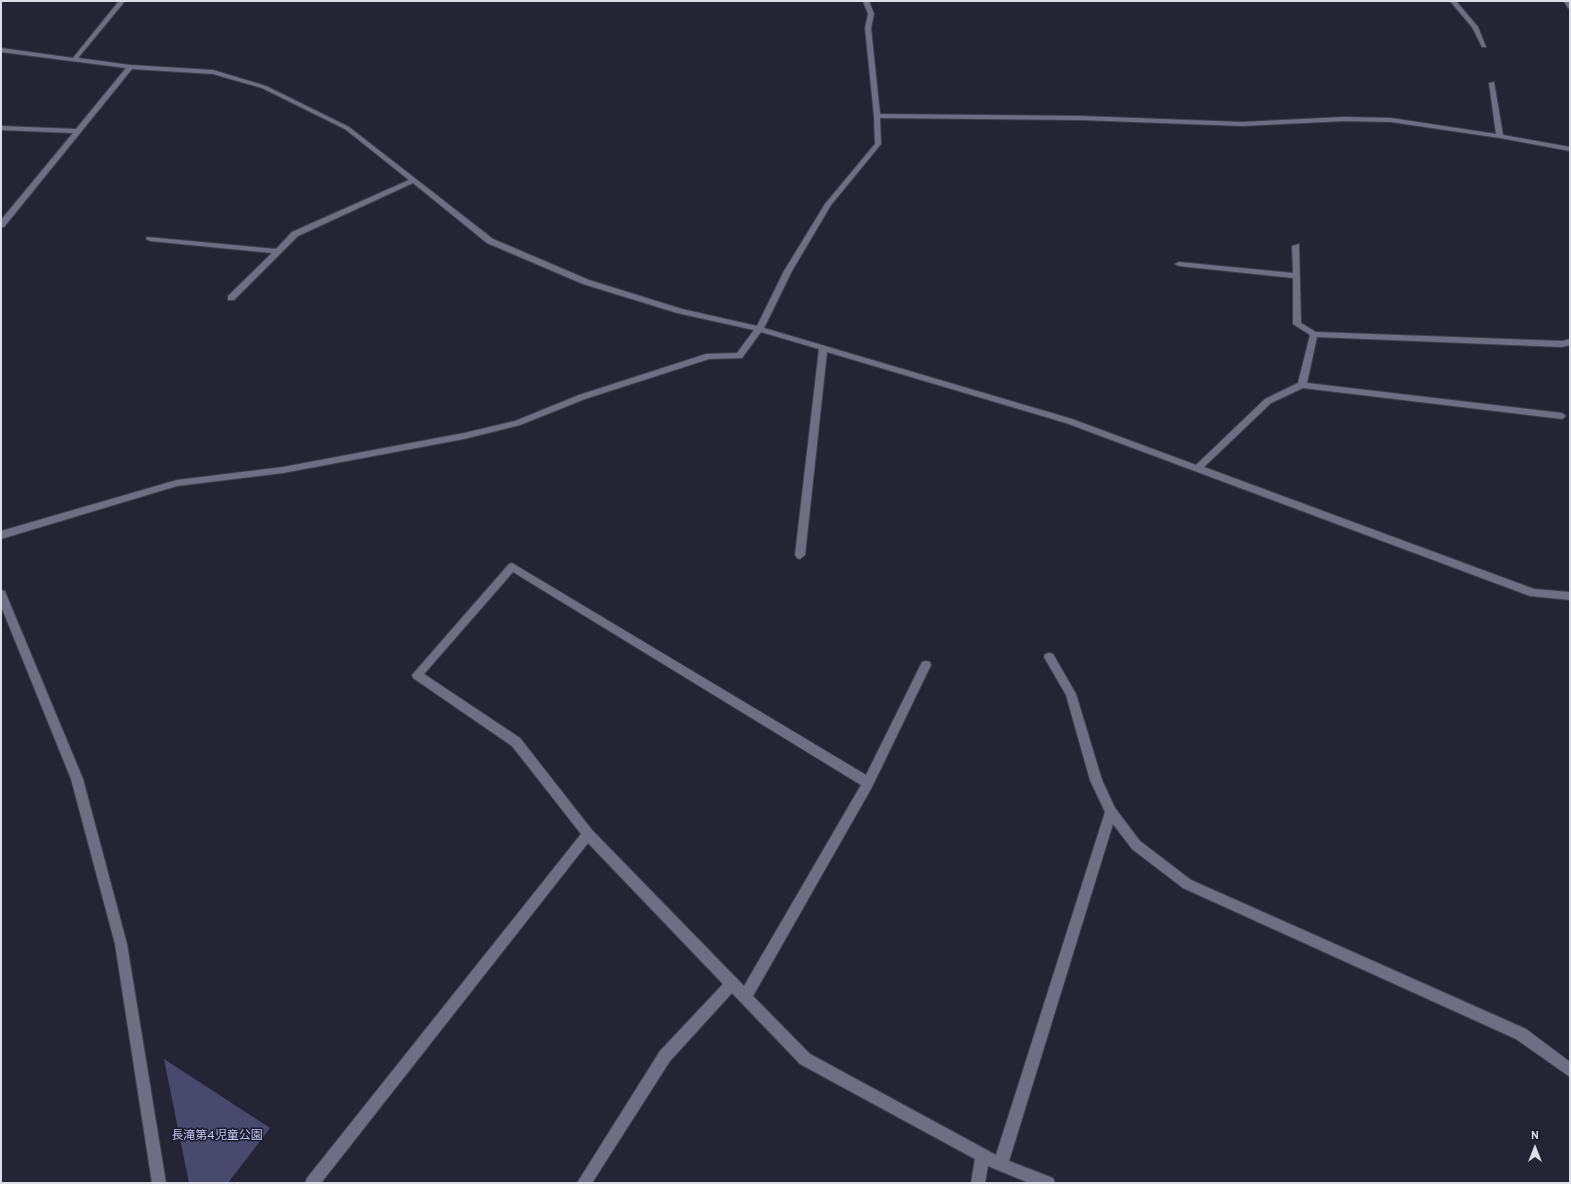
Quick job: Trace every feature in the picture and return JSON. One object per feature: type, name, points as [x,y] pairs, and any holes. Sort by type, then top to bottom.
[{"type":"street","points":[[75,59],[122,1]]},
{"type":"street","points":[[1,535],[177,483],[283,470],[464,436],[517,423],[582,397],[709,356],[739,356],[759,329],[788,271],[828,204],[878,144],[877,116],[868,28],[871,14],[866,1]]},
{"type":"street","points":[[1453,1],[1475,27],[1484,46]]},
{"type":"street","points":[[1567,1],[1570,7]]},
{"type":"street","points":[[1,50],[130,67],[213,72],[264,87],[347,128],[412,181],[490,241],[586,282],[680,311],[759,329],[1069,421],[1534,593],[1570,596]]},
{"type":"street","points":[[1,225],[130,67]]},
{"type":"street","points":[[1492,83],[1500,136]]},
{"type":"street","points":[[877,116],[1081,118],[1242,124],[1344,119],[1391,120],[1500,136],[1570,149]]},
{"type":"street","points":[[1,128],[78,131]]},
{"type":"street","points":[[232,298],[295,234],[412,181]]},
{"type":"street","points":[[150,239],[279,251]]},
{"type":"street","points":[[1296,246],[1297,324],[1314,334],[1562,344],[1570,342]]},
{"type":"street","points":[[1179,264],[1297,276]]},
{"type":"street","points":[[1302,385],[1314,334]]},
{"type":"street","points":[[800,555],[824,348]]},
{"type":"street","points":[[1197,469],[1268,401],[1302,385],[1562,416]]},
{"type":"street","points":[[868,783],[512,567],[417,675],[516,742],[588,834],[805,1059],[1000,1165],[1048,1183]]},
{"type":"street","points":[[1,594],[77,779],[121,944],[159,1183]]},
{"type":"street","points":[[1049,657],[1071,694],[1096,780],[1111,812],[1136,845],[1187,884],[1521,1034],[1570,1070]]},
{"type":"street","points":[[745,997],[868,783],[926,665]]},
{"type":"street","points":[[1000,1165],[1111,812]]},
{"type":"street","points":[[312,1183],[588,834]]},
{"type":"street","points":[[584,1183],[665,1056],[732,984]]},
{"type":"street","points":[[978,1183],[983,1155]]},
{"type":"green space","name":"長滝第4児童公園","points":[[164,1059],[270,1128],[228,1183],[189,1183]]}]
